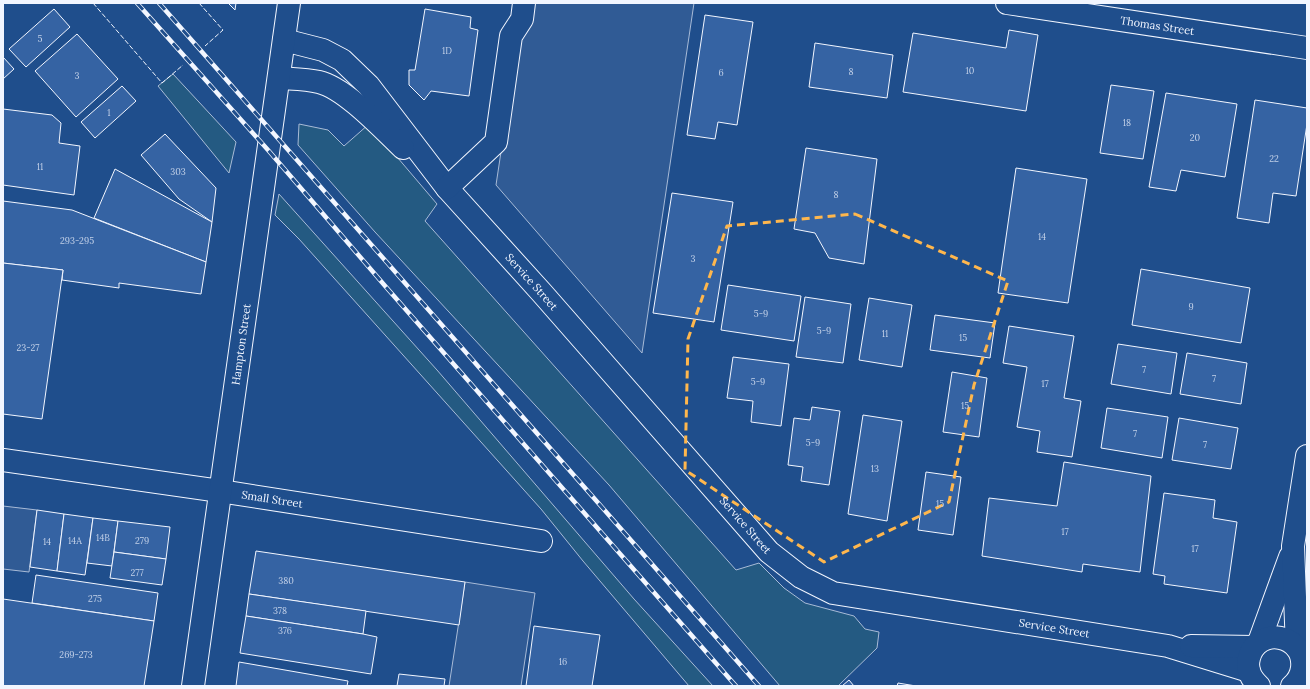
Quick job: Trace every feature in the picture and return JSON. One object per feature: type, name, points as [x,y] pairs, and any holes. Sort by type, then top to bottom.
[{"type":"street","name":"Hampton Street","points":[[193,686],[289,3]]},
{"type":"street","points":[[447,188],[496,142],[511,36],[522,19],[524,3]]},
{"type":"street","name":"Thomas Street","points":[[1007,3],[1307,48]]},
{"type":"street","name":"Service Street","points":[[284,40],[323,50],[342,60],[369,86],[447,188],[542,293],[769,552],[800,577],[833,593],[1168,646],[1257,644],[1267,638],[1280,637],[1291,642],[1302,653]]},
{"type":"street","name":"Service Street","points":[[279,78],[319,82],[334,88],[352,101],[447,188]]},
{"type":"street","points":[[1254,678],[1248,662],[1250,654],[1257,644],[1293,546],[1307,456]]},
{"type":"street","name":"Small Street","points":[[3,460],[220,491],[541,541]]},
{"type":"street","points":[[1293,546],[1303,662],[1299,681]]},
{"type":"street","name":"Service Street","points":[[1168,646],[1254,678]]},
{"type":"highlighted area","points":[[855,214],[1008,281],[974,385],[949,502],[824,562],[685,470],[688,339],[727,226]]},
{"type":"shaded area","points":[[530,3],[694,3],[642,353],[496,185],[518,39]]},
{"type":"shaded area","points":[[173,74],[236,142],[229,173],[158,86]]},
{"type":"shaded area","points":[[299,124],[328,130],[344,146],[369,124],[437,204],[425,221],[736,570],[759,563],[784,588],[805,603],[854,616],[865,629],[879,632],[877,648],[838,686],[780,686],[609,485],[375,232],[298,145]]},
{"type":"shaded area","points":[[279,194],[437,370],[634,599],[713,686],[689,686],[541,509],[299,239],[275,215]]},
{"type":"shaded area","points":[[3,506],[37,510],[29,572],[3,569]]},
{"type":"shaded area","points":[[465,582],[535,593],[521,686],[449,686]]},
{"type":"building","points":[[228,3],[236,3],[235,10]]},
{"type":"building","points":[[54,9],[70,27],[26,67],[9,49]]},
{"type":"building","points":[[425,9],[471,17],[470,28],[478,30],[469,96],[431,91],[424,100],[409,85],[409,70],[415,70]]},
{"type":"building","points":[[705,15],[753,22],[737,125],[718,122],[715,139],[687,135]]},
{"type":"building","points":[[1009,30],[1038,35],[1026,111],[903,92],[913,33],[1006,48]]},
{"type":"building","points":[[77,34],[118,79],[76,117],[35,71]]},
{"type":"building","points":[[815,43],[893,55],[887,98],[809,87]]},
{"type":"building","points":[[3,57],[14,69],[3,79]]},
{"type":"building","points":[[1111,85],[1154,91],[1143,159],[1100,153]]},
{"type":"building","points":[[122,86],[136,101],[95,138],[81,122]]},
{"type":"building","points":[[1166,93],[1237,104],[1225,177],[1181,170],[1176,191],[1149,187]]},
{"type":"building","points":[[1255,100],[1307,108],[1307,124],[1296,196],[1273,193],[1269,223],[1237,218]]},
{"type":"building","points":[[3,109],[52,115],[61,123],[59,143],[80,146],[74,195],[3,185]]},
{"type":"building","points":[[165,134],[216,188],[212,222],[179,199],[141,155]]},
{"type":"building","points":[[806,148],[877,159],[864,264],[829,258],[815,233],[794,229]]},
{"type":"building","points":[[1016,168],[1087,179],[1068,303],[998,293]]},
{"type":"building","points":[[115,169],[212,222],[206,262],[94,218]]},
{"type":"building","points":[[672,193],[733,202],[714,322],[653,313]]},
{"type":"building","points":[[3,201],[72,210],[206,262],[201,294],[119,283],[119,288],[62,280],[63,270],[3,263]]},
{"type":"building","points":[[3,263],[63,270],[42,419],[3,414]]},
{"type":"building","points":[[1141,269],[1250,288],[1241,343],[1132,325]]},
{"type":"building","points":[[728,285],[801,296],[794,341],[721,330]]},
{"type":"building","points":[[805,297],[851,304],[843,363],[796,357]]},
{"type":"building","points":[[869,298],[912,305],[902,367],[859,360]]},
{"type":"building","points":[[935,315],[995,323],[990,358],[930,350]]},
{"type":"building","points":[[1009,326],[1074,336],[1064,398],[1081,401],[1072,457],[1037,452],[1040,431],[1017,427],[1027,367],[1003,363]]},
{"type":"building","points":[[1118,344],[1177,353],[1171,394],[1111,384]]},
{"type":"building","points":[[1187,353],[1247,363],[1241,404],[1180,394]]},
{"type":"building","points":[[733,357],[789,364],[781,426],[751,422],[753,401],[727,398]]},
{"type":"building","points":[[952,372],[987,378],[979,437],[943,432]]},
{"type":"building","points":[[812,407],[840,411],[829,485],[801,481],[803,467],[788,465],[794,418],[810,420]]},
{"type":"building","points":[[1107,408],[1168,417],[1162,458],[1101,448]]},
{"type":"building","points":[[863,415],[902,421],[887,521],[848,514]]},
{"type":"building","points":[[1179,418],[1238,428],[1231,469],[1172,460]]},
{"type":"building","points":[[1064,462],[1151,476],[1140,572],[1083,564],[1082,572],[982,556],[989,498],[1057,506]]},
{"type":"building","points":[[926,472],[961,477],[953,535],[918,530]]},
{"type":"building","points":[[1164,493],[1215,500],[1213,518],[1237,522],[1227,593],[1164,584],[1165,576],[1153,574]]},
{"type":"building","points":[[37,510],[64,514],[57,571],[30,567]]},
{"type":"building","points":[[64,514],[93,518],[85,575],[57,571]]},
{"type":"building","points":[[93,518],[118,521],[112,566],[87,563]]},
{"type":"building","points":[[118,521],[170,527],[166,559],[114,552]]},
{"type":"building","points":[[256,551],[465,582],[459,625],[249,594]]},
{"type":"building","points":[[114,552],[166,559],[162,585],[110,578]]},
{"type":"building","points":[[36,575],[158,593],[154,621],[32,603]]},
{"type":"building","points":[[249,594],[366,611],[363,634],[246,616]]},
{"type":"building","points":[[3,599],[154,621],[144,686],[3,686]]},
{"type":"building","points":[[246,616],[377,637],[371,674],[240,653]]},
{"type":"building","points":[[534,626],[600,635],[592,686],[526,686]]},
{"type":"building","points":[[239,662],[348,681],[347,686],[236,686]]},
{"type":"building","points":[[399,674],[445,679],[444,686],[397,686]]},
{"type":"building","points":[[849,680],[854,686],[842,686]]},
{"type":"building","points":[[898,683],[916,686],[897,686]]},
{"type":"railway","points":[[137,3],[268,150],[386,287],[736,686]]},
{"type":"railway","points":[[159,3],[759,686]]},
{"type":"fence","points":[[93,3],[162,83],[183,65]]},
{"type":"fence","points":[[199,3],[223,30],[205,46]]}]
